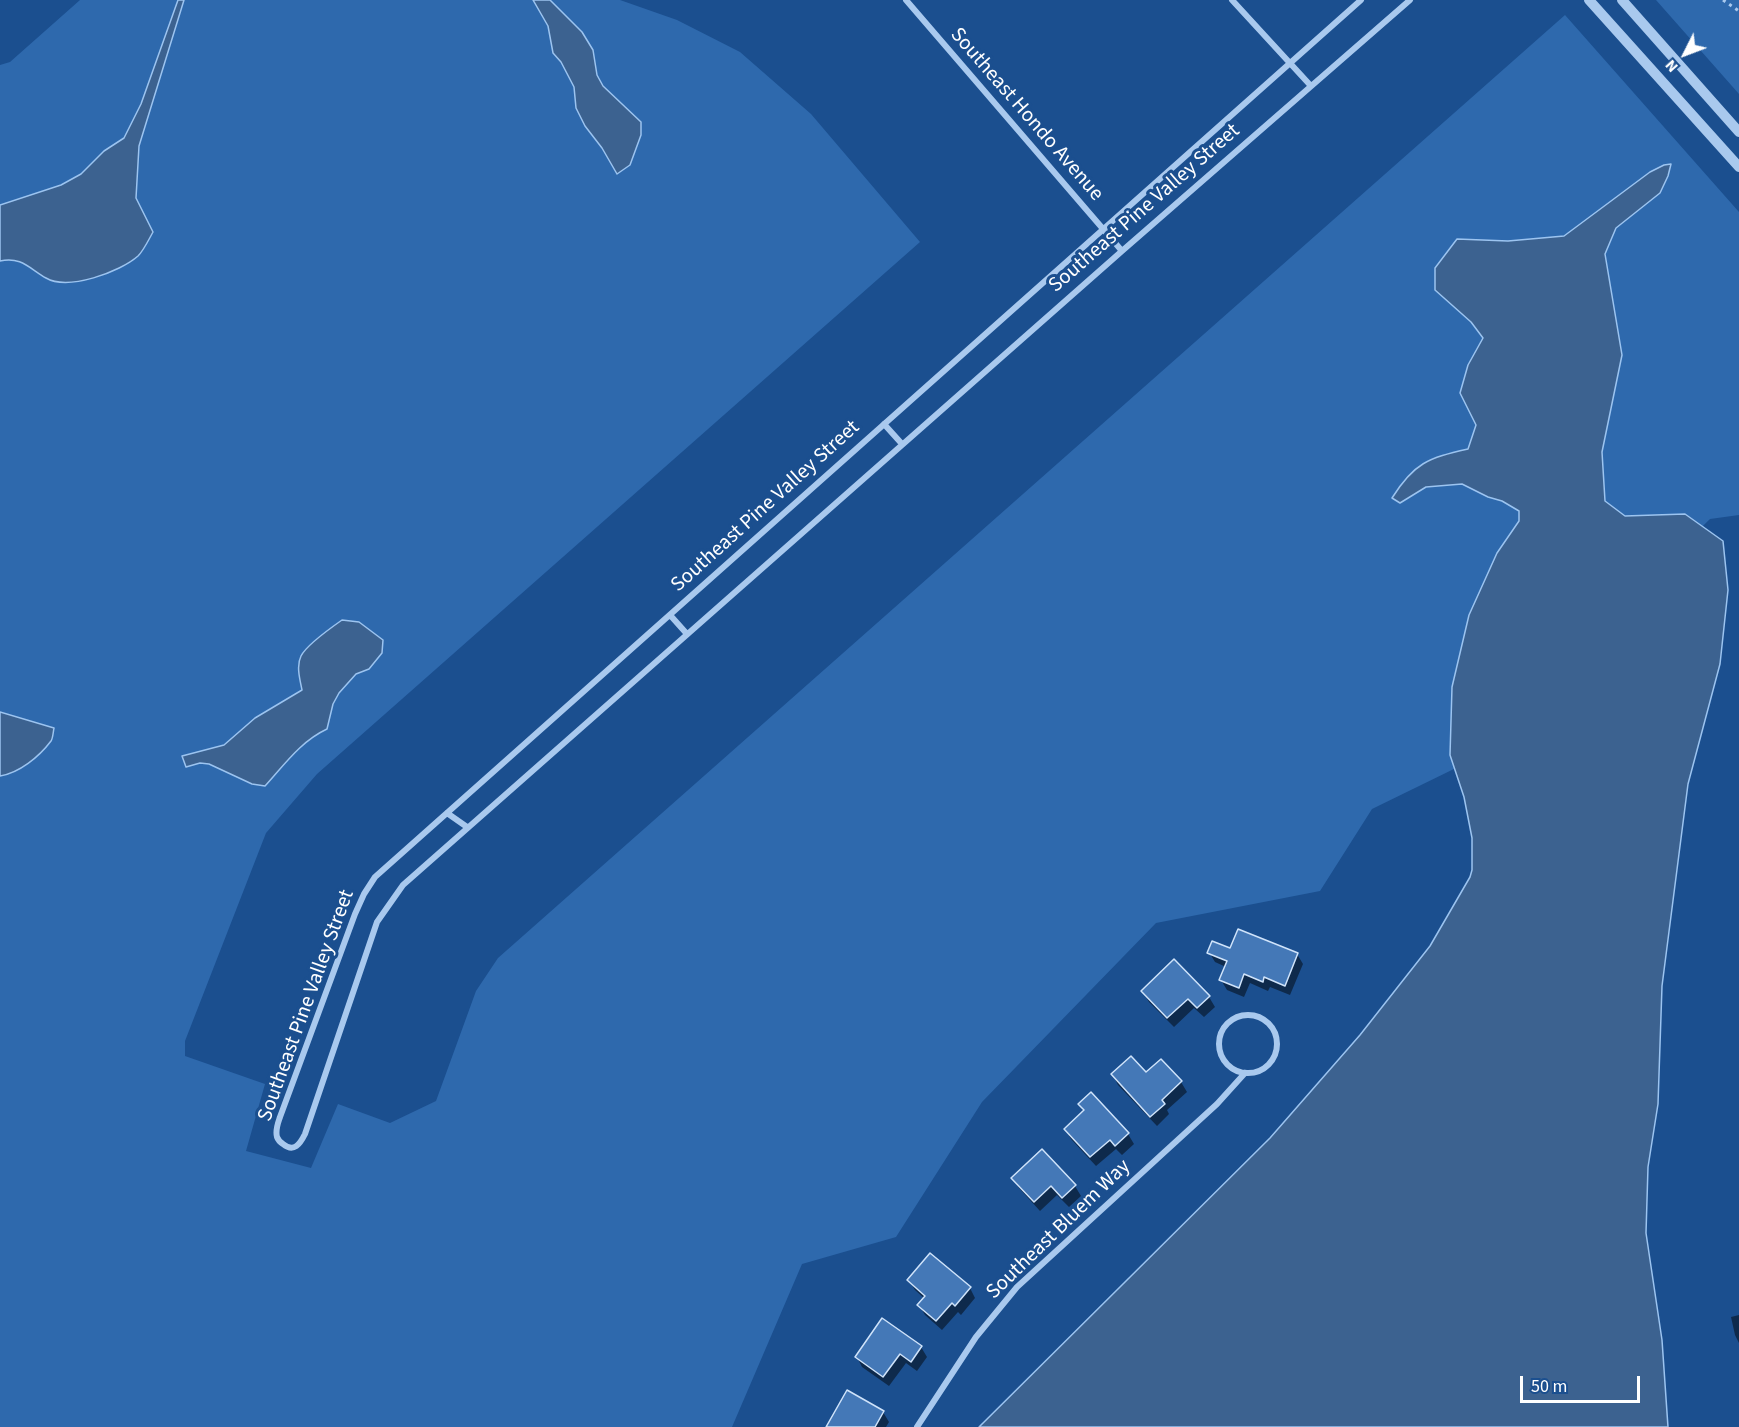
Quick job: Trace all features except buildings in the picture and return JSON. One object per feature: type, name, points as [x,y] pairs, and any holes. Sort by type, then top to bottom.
[{"type":"street","name":"Southeast Hondo Avenue","points":[[906,0],[1122,251]]},
{"type":"street","points":[[1232,0],[1311,86]]},
{"type":"street","name":"Southeast Pine Valley Street","points":[[1361,0],[375,877],[354,914],[280,1117],[276,1130],[277,1138],[288,1148],[295,1148],[305,1134],[376,922],[403,885],[902,444],[1410,0]]},
{"type":"street","points":[[1589,0],[1739,168]]},
{"type":"street","points":[[1622,0],[1739,132]]},
{"type":"street","name":"Southeast Pine Valley Street","points":[[884,424],[902,444]]},
{"type":"street","name":"Southeast Pine Valley Street","points":[[670,615],[687,634]]},
{"type":"street","points":[[447,813],[467,827]]},
{"type":"street","name":"Southeast Bluem Way","points":[[917,1427],[976,1336],[1017,1287],[1217,1104],[1245,1073],[1254,1073],[1270,1063],[1277,1045],[1272,1027],[1265,1020],[1256,1016],[1246,1015],[1229,1022],[1219,1038],[1219,1048],[1227,1065],[1245,1073]]},
{"type":"path","points":[[1723,0],[1739,11]]},
{"type":"shaded area","points":[[80,0],[620,0],[677,20],[740,52],[811,114],[920,242],[317,774],[266,833],[185,1041],[185,1056],[265,1084],[246,1151],[311,1168],[338,1104],[390,1123],[436,1101],[476,991],[498,958],[1565,15],[1739,212],[1739,515],[1710,519],[1458,767],[1372,809],[1320,891],[1156,923],[982,1102],[896,1237],[802,1264],[732,1427],[0,1427],[0,65],[10,62]]},
{"type":"shaded area","points":[[178,0],[184,0],[139,146],[136,198],[153,232],[142,251],[130,262],[107,273],[94,278],[67,282],[46,278],[14,260],[0,261],[0,205],[61,185],[81,174],[104,151],[124,138],[141,104]]},
{"type":"shaded area","points":[[533,0],[550,0],[582,32],[593,50],[597,75],[603,86],[641,122],[641,135],[630,165],[617,174],[602,148],[585,126],[576,108],[574,87],[561,62],[553,53],[548,26]]},
{"type":"shaded area","points":[[1656,0],[1739,0],[1739,94]]},
{"type":"shaded area","points":[[1671,164],[1660,193],[1616,228],[1605,254],[1622,355],[1602,452],[1605,501],[1625,516],[1685,514],[1723,541],[1728,590],[1720,664],[1688,784],[1662,986],[1658,1104],[1648,1167],[1646,1233],[1662,1340],[1668,1427],[979,1427],[1270,1138],[1360,1035],[1430,946],[1470,877],[1472,838],[1464,797],[1450,755],[1452,687],[1469,615],[1497,553],[1519,521],[1519,511],[1462,484],[1426,487],[1400,503],[1392,498],[1415,469],[1432,459],[1468,449],[1476,425],[1460,393],[1468,365],[1483,338],[1471,322],[1435,290],[1435,268],[1457,239],[1508,241],[1564,236],[1650,172]]},
{"type":"shaded area","points":[[342,620],[359,622],[383,640],[382,653],[369,669],[356,674],[339,693],[333,704],[327,729],[301,747],[265,786],[252,784],[209,764],[200,763],[186,767],[182,756],[224,745],[255,718],[302,690],[299,677],[301,656],[314,642]]},
{"type":"shaded area","points":[[0,712],[54,728],[51,741],[41,753],[14,772],[0,776]]}]
